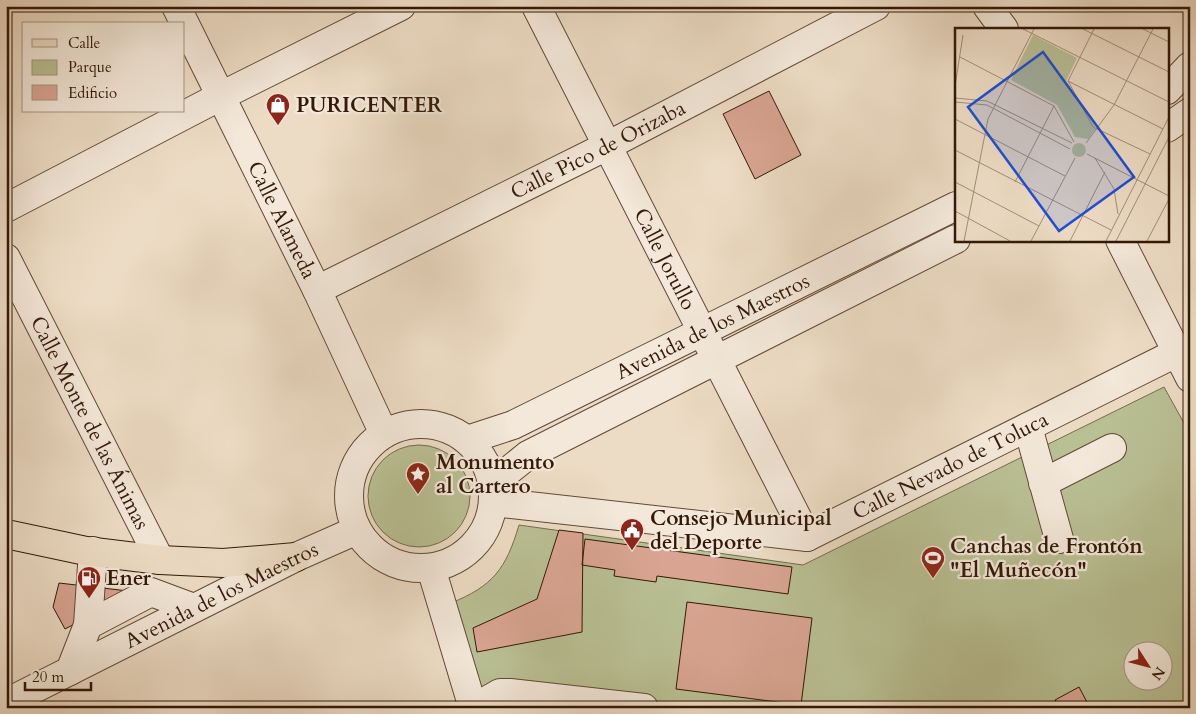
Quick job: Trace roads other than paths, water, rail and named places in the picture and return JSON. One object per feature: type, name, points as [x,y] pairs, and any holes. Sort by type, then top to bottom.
[{"type":"main road","points":[[6,534],[93,551],[160,560],[223,563],[296,557]]},
{"type":"street","name":"Calle Alameda","points":[[176,6],[184,22]]},
{"type":"street","points":[[6,208],[221,96],[401,6]]},
{"type":"street","name":"Calle Jorullo","points":[[536,6],[806,537]]},
{"type":"street","name":"Calle Pico de Orizaba","points":[[317,290],[608,146],[876,6]]},
{"type":"street","points":[[987,6],[1003,28]]},
{"type":"street","name":"Calle Alameda","points":[[185,24],[317,290],[384,434]]},
{"type":"street","points":[[1168,89],[1190,66]]},
{"type":"street","points":[[1168,127],[1190,112]]},
{"type":"street","name":"Avenida de los Maestros","points":[[467,440],[513,425],[955,206]]},
{"type":"street","name":"Avenida de los Maestros","points":[[492,493],[528,454],[955,240]]},
{"type":"street","points":[[1121,241],[1183,350],[1190,378]]},
{"type":"street","name":"Calle Monte de las Ánimas","points":[[6,258],[160,560]]},
{"type":"street","name":"Calle Nevado de Toluca","points":[[806,537],[1183,350]]},
{"type":"street","points":[[427,424],[448,429],[467,440],[479,452],[487,468],[492,493],[488,521],[479,538],[466,552],[449,562],[430,568],[408,567],[388,560],[370,547],[357,530],[350,509],[349,487],[355,466],[367,448],[384,434],[405,426],[427,424]]},
{"type":"street","points":[[1028,427],[1059,539]]},
{"type":"street","points":[[1043,483],[1112,448]]},
{"type":"street","points":[[492,493],[806,537]]},
{"type":"street","name":"Avenida de los Maestros","points":[[6,703],[296,557],[357,530]]},
{"type":"street","points":[[70,671],[88,626],[93,551]]},
{"type":"street","points":[[430,568],[474,708],[500,693],[644,708]]},
{"type":"street","points":[[88,626],[151,592],[194,608]]},
{"type":"place","name":"PURICENTER","points":[[278,126]]},
{"type":"place","name":"Monumento al Cartero","points":[[418,495]]},
{"type":"place","name":"Consejo Municipal del Deporte","points":[[632,551]]},
{"type":"place","name":"Canchas de Frontón \"El Muñecón\"","points":[[933,579]]},
{"type":"place","name":"Ener","points":[[89,599]]}]
